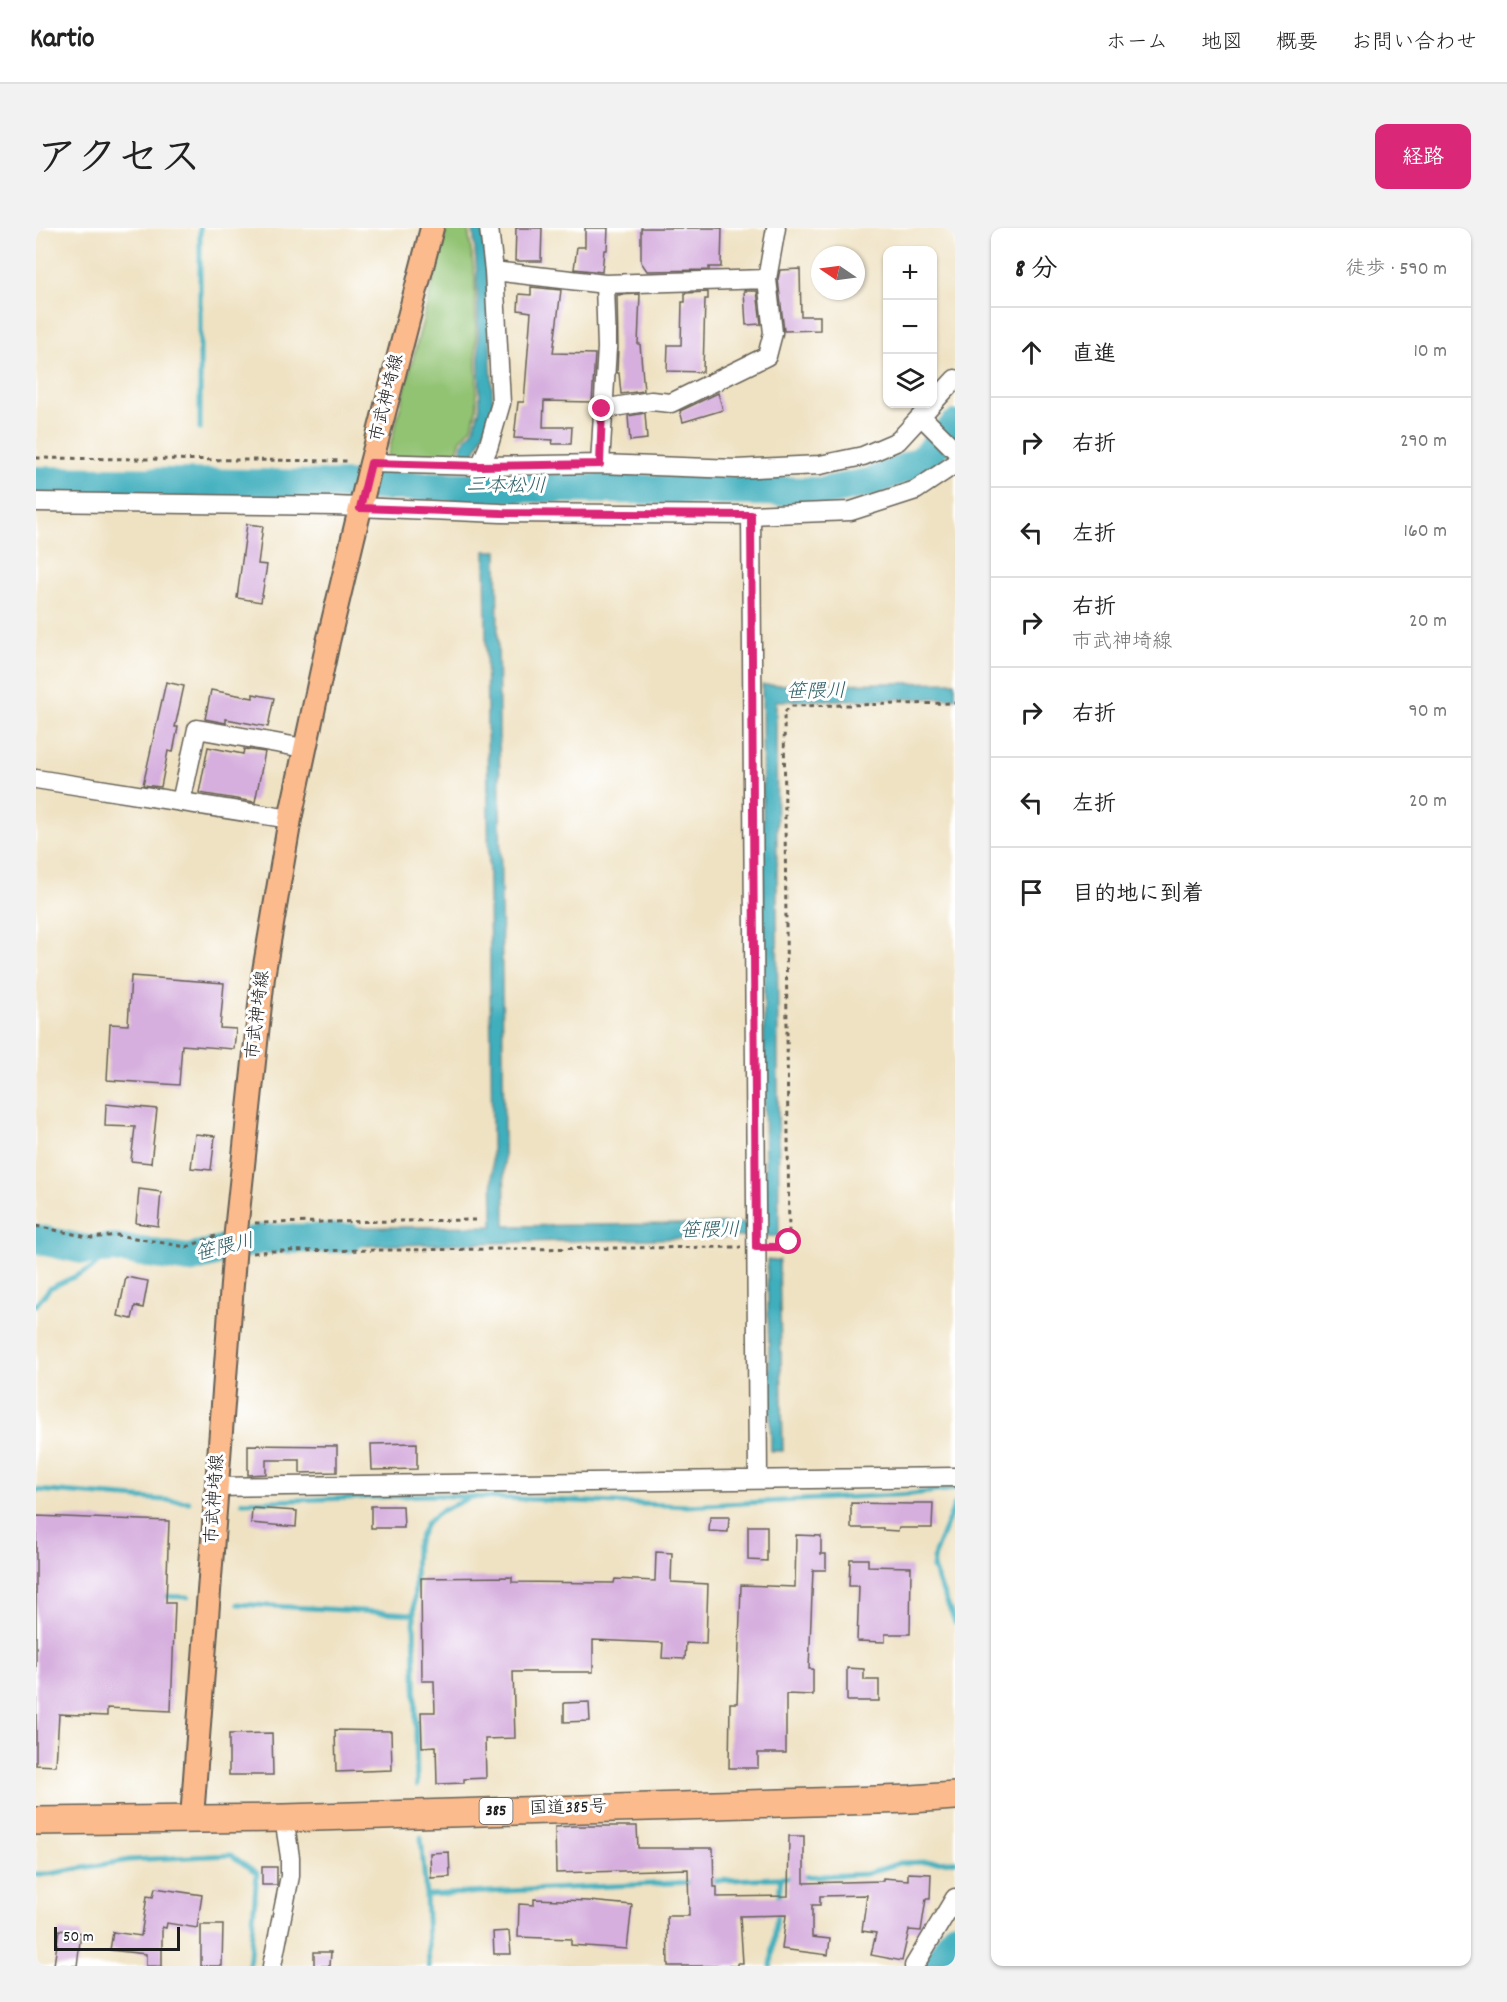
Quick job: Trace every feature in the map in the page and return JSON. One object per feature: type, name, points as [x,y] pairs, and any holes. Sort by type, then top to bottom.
[{"type":"highway","name":"国道385号","points":[[36,1821],[284,1818],[955,1796]]},
{"type":"main road","name":"市武神埼線","points":[[192,1818],[236,1231],[263,977],[304,748],[371,463],[432,228]]},
{"type":"street","points":[[480,466],[488,448],[501,403],[494,271],[489,228]]},
{"type":"street","points":[[602,409],[651,401],[670,403],[768,356],[773,333],[766,279],[776,228]]},
{"type":"street","points":[[494,271],[605,284],[766,279]]},
{"type":"street","points":[[600,464],[607,348],[605,284]]},
{"type":"street","points":[[371,463],[480,466],[600,464],[736,469],[820,465],[863,456],[898,441],[955,379]]},
{"type":"street","points":[[36,502],[501,513],[751,515],[851,511],[916,490],[954,454],[922,417]]},
{"type":"street","points":[[751,515],[758,1479]]},
{"type":"street","points":[[181,802],[197,729],[304,748]]},
{"type":"street","points":[[36,779],[290,819]]},
{"type":"street","points":[[216,1487],[955,1477]]},
{"type":"street","points":[[272,1966],[290,1876],[290,1857],[284,1818]]},
{"type":"street","points":[[914,1966],[950,1917],[955,1898]]},
{"type":"path","points":[[36,458],[371,463]]},
{"type":"path","points":[[234,1257],[271,1251],[780,1247],[789,1242],[784,712],[791,706],[955,703]]},
{"type":"green space","points":[[447,228],[468,228],[475,278],[477,407],[472,427],[460,441],[456,459],[387,458]]},
{"type":"water","points":[[473,228],[482,228],[487,266],[493,407],[473,456],[465,457],[461,453],[462,444],[474,429],[480,407],[477,274]]},
{"type":"water","points":[[485,551],[497,551],[505,1226],[765,1223],[762,685],[955,682],[955,698],[776,701],[779,1236],[308,1247],[307,1228],[493,1226]]},
{"type":"water","points":[[767,1260],[779,1260],[783,1451],[771,1451]]},
{"type":"building","points":[[516,228],[542,228],[541,261],[515,261]]},
{"type":"building","points":[[585,228],[608,228],[607,250],[604,250],[602,272],[574,269],[577,247],[585,247]]},
{"type":"building","points":[[641,228],[722,228],[721,267],[709,267],[709,270],[647,271],[641,262]]},
{"type":"building","points":[[800,269],[801,316],[820,316],[820,330],[784,331],[778,279],[780,270]]},
{"type":"building","points":[[531,287],[561,290],[553,353],[595,354],[592,402],[544,401],[543,427],[572,427],[571,444],[552,444],[553,440],[514,438],[518,402],[524,402],[531,312],[518,310],[519,294],[531,295]]},
{"type":"building","points":[[744,291],[757,291],[761,324],[746,325]]},
{"type":"building","points":[[708,292],[708,299],[705,299],[703,372],[667,371],[668,345],[681,345],[682,302],[685,302],[685,293]]},
{"type":"building","points":[[640,294],[638,344],[640,344],[644,391],[621,394],[619,373],[617,373],[617,295]]},
{"type":"building","points":[[718,393],[723,410],[683,422],[680,411]]},
{"type":"building","points":[[645,413],[647,439],[630,441],[628,416]]},
{"type":"building","points":[[247,524],[263,526],[258,564],[267,565],[261,602],[237,598]]},
{"type":"building","points":[[166,682],[184,686],[175,727],[178,727],[173,752],[168,751],[161,787],[143,785]]},
{"type":"building","points":[[211,690],[253,698],[253,694],[274,698],[268,727],[226,719],[226,723],[205,719]]},
{"type":"building","points":[[208,747],[243,754],[244,749],[265,752],[255,802],[199,793]]},
{"type":"building","points":[[131,976],[224,983],[220,1028],[236,1029],[234,1049],[182,1045],[179,1085],[107,1080],[110,1024],[128,1025]]},
{"type":"building","points":[[106,1104],[157,1109],[151,1163],[131,1161],[135,1127],[105,1126]]},
{"type":"building","points":[[195,1134],[215,1136],[211,1170],[191,1168]]},
{"type":"building","points":[[139,1189],[161,1192],[158,1226],[136,1223]]},
{"type":"building","points":[[126,1277],[148,1281],[143,1308],[135,1306],[132,1319],[118,1316]]},
{"type":"building","points":[[417,1443],[417,1469],[372,1470],[371,1444]]},
{"type":"building","points":[[248,1445],[337,1446],[337,1472],[300,1473],[300,1460],[266,1460],[266,1474],[248,1475]]},
{"type":"building","points":[[851,1503],[933,1503],[932,1528],[899,1528],[898,1531],[883,1530],[883,1528],[851,1528]]},
{"type":"building","points":[[371,1506],[403,1506],[404,1528],[371,1528]]},
{"type":"building","points":[[252,1508],[297,1511],[296,1527],[251,1523]]},
{"type":"building","points":[[36,1516],[169,1521],[166,1603],[175,1603],[171,1711],[107,1708],[107,1716],[59,1714],[56,1766],[36,1765]]},
{"type":"building","points":[[710,1517],[729,1517],[728,1532],[709,1531]]},
{"type":"building","points":[[748,1526],[767,1526],[767,1561],[748,1560]]},
{"type":"building","points":[[796,1535],[821,1536],[821,1554],[826,1554],[826,1570],[813,1570],[809,1669],[813,1669],[813,1695],[786,1694],[786,1753],[758,1753],[758,1768],[729,1768],[730,1703],[737,1703],[741,1585],[795,1587]]},
{"type":"building","points":[[656,1552],[672,1553],[671,1582],[708,1584],[706,1644],[686,1643],[685,1659],[662,1658],[663,1643],[593,1640],[593,1672],[513,1672],[515,1738],[485,1739],[486,1778],[464,1779],[464,1783],[437,1784],[436,1746],[422,1747],[421,1712],[435,1712],[434,1681],[422,1681],[421,1578],[512,1577],[512,1582],[614,1583],[615,1579],[655,1581]]},
{"type":"building","points":[[850,1559],[868,1559],[868,1566],[911,1567],[910,1634],[885,1634],[885,1642],[857,1641],[859,1586],[849,1586]]},
{"type":"building","points":[[847,1668],[864,1669],[864,1680],[879,1680],[879,1701],[847,1701]]},
{"type":"building","points":[[589,1702],[590,1721],[564,1722],[564,1703]]},
{"type":"building","points":[[335,1730],[391,1731],[392,1770],[336,1772]]},
{"type":"building","points":[[272,1733],[273,1775],[229,1775],[229,1734]]},
{"type":"building","points":[[637,1826],[638,1848],[713,1848],[714,1887],[717,1887],[717,1897],[788,1896],[789,1836],[804,1836],[804,1883],[883,1881],[883,1878],[908,1880],[908,1873],[931,1874],[930,1899],[926,1899],[921,1931],[909,1930],[902,1961],[871,1955],[876,1933],[862,1931],[867,1895],[820,1896],[820,1905],[812,1905],[812,1937],[830,1939],[828,1955],[782,1949],[786,1915],[740,1916],[743,1963],[738,1963],[738,1966],[668,1966],[667,1916],[689,1916],[688,1869],[556,1873],[555,1827]]},
{"type":"building","points":[[449,1852],[450,1877],[431,1878],[430,1853]]},
{"type":"building","points":[[262,1867],[277,1867],[277,1885],[262,1885]]},
{"type":"building","points":[[155,1888],[202,1895],[197,1928],[167,1923],[166,1928],[162,1927],[162,1966],[146,1966],[146,1954],[110,1950],[113,1932],[141,1936],[147,1896],[153,1897]]},
{"type":"building","points":[[534,1899],[632,1905],[627,1949],[571,1945],[571,1939],[518,1937],[519,1904],[534,1905]]},
{"type":"building","points":[[201,1925],[223,1925],[222,1966],[201,1966]]},
{"type":"building","points":[[59,1930],[81,1933],[77,1966],[54,1965]]},
{"type":"building","points":[[509,1931],[511,1954],[494,1954],[493,1932]]},
{"type":"building","points":[[314,1952],[331,1952],[330,1966],[314,1966]]},
{"type":"waterway","points":[[200,228],[200,429]]},
{"type":"waterway","name":"三本松川","points":[[36,481],[822,492],[872,482],[921,461],[955,425]]},
{"type":"waterway","name":"笹隈川","points":[[36,1239],[87,1250],[114,1248],[189,1259],[261,1239],[349,1238]]},
{"type":"waterway","points":[[36,1305],[50,1288],[91,1269],[114,1248]]},
{"type":"waterway","points":[[242,1502],[430,1495],[688,1506],[912,1494],[955,1489]]},
{"type":"waterway","points":[[36,1490],[189,1502]]},
{"type":"waterway","points":[[417,1785],[414,1614],[416,1546],[427,1522],[443,1510],[471,1497]]},
{"type":"waterway","points":[[955,1504],[935,1553],[933,1568],[955,1622]]},
{"type":"waterway","points":[[161,1596],[188,1597]]},
{"type":"waterway","points":[[238,1604],[414,1614]]},
{"type":"waterway","points":[[421,1837],[426,1895]]},
{"type":"waterway","points":[[36,1874],[49,1874],[129,1860],[231,1855],[257,1873],[249,1966]]},
{"type":"waterway","points":[[707,1881],[866,1874],[899,1863],[955,1861]]},
{"type":"waterway","points":[[771,1966],[781,1878]]},
{"type":"waterway","points":[[429,1966],[426,1895],[694,1882]]},
{"type":"waterway","points":[[937,1966],[955,1936]]},
{"type":"route","points":[[602,409],[600,464],[480,466],[371,463],[360,508],[501,513],[751,515],[756,1247],[780,1247],[789,1242]]}]
